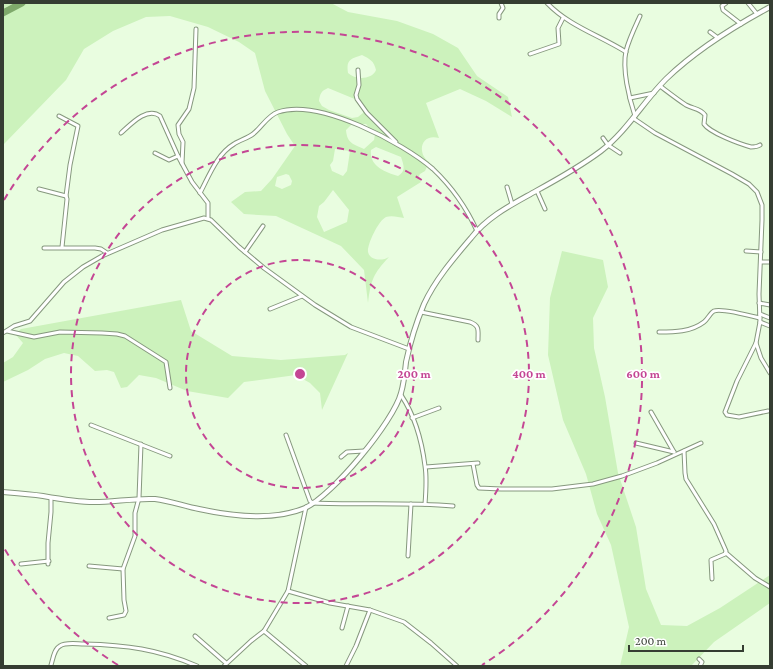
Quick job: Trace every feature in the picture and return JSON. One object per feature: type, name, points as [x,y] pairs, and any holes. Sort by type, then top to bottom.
[{"type":"street","points":[[499,18],[499,14],[503,8],[501,3]]},
{"type":"street","points":[[547,3],[563,18],[626,52]]},
{"type":"street","points":[[726,3],[722,6],[722,10],[741,24]]},
{"type":"street","points":[[748,3],[757,14]]},
{"type":"street","points":[[3,492],[92,502],[139,498],[178,503],[200,509],[245,516],[277,515],[292,512],[313,503],[350,469],[392,414],[401,395],[409,349],[421,312],[435,284],[476,231],[490,219],[512,204],[591,159],[614,141],[660,86],[692,57],[718,38],[770,7]]},
{"type":"street","points":[[640,16],[626,52],[626,75],[634,117],[662,137],[749,184],[757,192],[762,205],[759,304],[760,318],[756,343],[737,381],[725,412],[727,416],[739,417],[768,411]]},
{"type":"street","points":[[530,54],[559,44],[558,28],[563,18]]},
{"type":"street","points":[[182,163],[183,142],[177,128],[189,109],[194,88],[196,29]]},
{"type":"street","points":[[710,32],[718,38]]},
{"type":"street","points":[[358,70],[359,85],[356,95],[357,99],[367,113],[399,144],[433,169],[446,182],[473,222],[476,231]]},
{"type":"street","points":[[660,86],[686,105],[703,113],[705,115],[704,124],[709,128],[752,147],[760,145]]},
{"type":"street","points":[[630,98],[654,93]]},
{"type":"street","points":[[200,193],[222,154],[234,144],[254,133],[272,116],[284,111],[315,111],[332,115],[399,144]]},
{"type":"street","points":[[121,133],[147,113],[150,112],[160,116],[178,156],[192,182],[208,203],[208,218]]},
{"type":"street","points":[[59,116],[78,126],[70,165],[62,247]]},
{"type":"street","points":[[603,138],[608,145],[620,153]]},
{"type":"street","points":[[155,153],[169,160],[178,156]]},
{"type":"street","points":[[507,187],[512,204]]},
{"type":"street","points":[[39,189],[66,196]]},
{"type":"street","points":[[536,191],[545,209]]},
{"type":"street","points":[[3,333],[14,326],[30,321],[64,282],[83,267],[107,253],[168,228],[201,218],[208,218],[245,252],[302,296],[351,327],[409,349]]},
{"type":"street","points":[[245,252],[263,226]]},
{"type":"street","points":[[44,248],[95,248],[101,249],[107,253]]},
{"type":"street","points":[[746,251],[761,252]]},
{"type":"street","points":[[761,262],[770,262]]},
{"type":"street","points":[[270,309],[302,296]]},
{"type":"street","points":[[759,304],[770,305]]},
{"type":"street","points":[[659,332],[680,332],[691,328],[703,323],[716,310],[760,318],[770,318]]},
{"type":"street","points":[[421,312],[470,322],[478,328],[478,340]]},
{"type":"street","points":[[760,318],[770,326]]},
{"type":"street","points":[[7,331],[34,336],[60,332],[102,333],[124,336],[166,362],[170,388]]},
{"type":"street","points":[[756,343],[761,358],[770,373]]},
{"type":"street","points":[[401,395],[418,432],[426,467],[425,504]]},
{"type":"street","points":[[412,418],[439,408]]},
{"type":"street","points":[[651,412],[676,453]]},
{"type":"street","points":[[91,425],[170,456]]},
{"type":"street","points":[[286,435],[309,499],[313,503],[425,504],[453,506]]},
{"type":"street","points":[[636,443],[676,453]]},
{"type":"street","points":[[473,464],[477,485],[479,488],[552,489],[605,481],[657,463],[676,453],[701,443]]},
{"type":"street","points":[[109,618],[124,615],[126,613],[123,582],[124,569],[135,536],[135,513],[139,498],[141,444]]},
{"type":"street","points":[[340,457],[347,452],[364,451]]},
{"type":"street","points":[[684,451],[684,473],[686,478],[721,537],[726,553],[754,578],[770,587]]},
{"type":"street","points":[[426,467],[478,463]]},
{"type":"street","points":[[21,564],[48,562],[51,498]]},
{"type":"street","points":[[408,556],[411,504]]},
{"type":"street","points":[[224,666],[264,631],[288,591],[306,507]]},
{"type":"street","points":[[712,579],[711,560],[726,553]]},
{"type":"street","points":[[89,566],[124,569]]},
{"type":"street","points":[[288,591],[324,601],[370,610],[395,618],[411,626],[456,666]]},
{"type":"street","points":[[342,628],[348,606]]},
{"type":"street","points":[[346,666],[356,646],[370,610]]},
{"type":"street","points":[[264,631],[306,666]]},
{"type":"street","points":[[195,636],[226,663]]},
{"type":"street","points":[[51,665],[58,647],[61,645],[77,644],[135,647],[166,654],[197,666]]},
{"type":"street","points":[[699,659],[702,662],[700,666]]},
{"type":"green space","points":[[3,3],[331,3],[348,12],[397,21],[433,34],[458,48],[477,76],[508,97],[512,117],[486,101],[460,89],[426,103],[439,138],[433,137],[428,139],[424,141],[422,145],[423,154],[429,162],[425,171],[420,174],[418,178],[421,182],[397,197],[404,218],[393,216],[386,217],[380,223],[371,239],[368,252],[371,257],[380,260],[389,257],[376,273],[370,288],[368,303],[364,270],[341,246],[276,216],[244,214],[231,202],[245,192],[261,191],[272,179],[295,146],[287,134],[265,91],[255,53],[239,42],[208,27],[170,16],[146,17],[113,31],[84,49],[66,80],[3,145]],"holes":[[[362,55],[374,64],[376,70],[371,76],[363,78],[355,77],[348,73],[348,63],[352,59]],[[328,88],[362,102],[363,113],[358,117],[352,118],[322,106],[319,101],[320,95]],[[352,124],[366,124],[375,134],[374,140],[364,149],[351,142],[346,130]],[[376,147],[401,157],[403,170],[398,176],[383,170],[375,164],[371,156],[371,150]],[[335,149],[350,151],[347,171],[343,176],[332,171],[330,165],[333,161]],[[286,174],[289,175],[292,181],[291,185],[282,189],[275,186],[277,177]],[[333,190],[349,210],[347,222],[324,232],[317,217],[319,206]]]},
{"type":"green space","points":[[562,251],[603,260],[608,287],[593,318],[594,348],[605,397],[618,473],[636,527],[646,589],[661,625],[687,626],[720,608],[770,575],[770,603],[714,642],[691,666],[620,666],[629,627],[611,545],[597,514],[586,474],[563,420],[548,355],[550,298]]},
{"type":"green space","points":[[181,300],[191,331],[232,356],[281,360],[345,355],[348,353],[322,410],[320,393],[310,383],[296,375],[244,382],[228,398],[187,391],[156,378],[139,375],[127,387],[121,388],[114,372],[107,370],[95,371],[78,356],[64,353],[45,359],[28,370],[3,382],[3,363],[13,357],[23,343],[15,334],[21,329]]},
{"type":"waterway","points":[[3,13],[22,3]]}]
